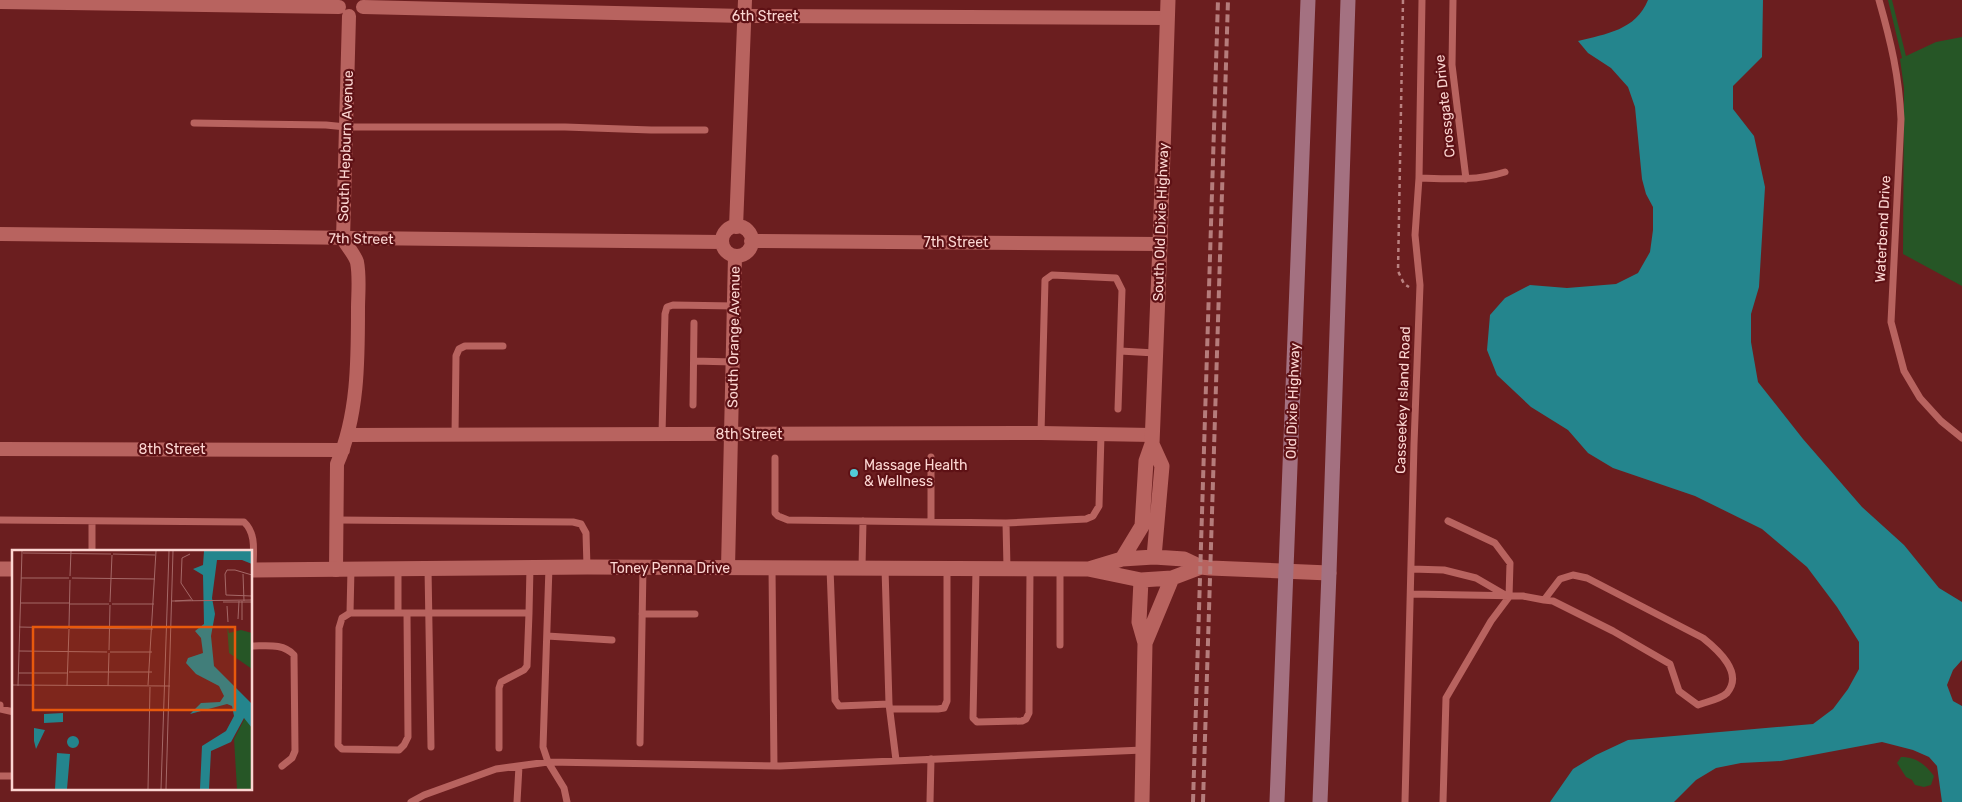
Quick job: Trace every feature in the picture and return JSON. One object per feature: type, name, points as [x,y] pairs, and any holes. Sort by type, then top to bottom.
[{"type":"main road","name":"Old Dixie Highway","points":[[1278,802],[1308,0]]},
{"type":"main road","points":[[1320,802],[1330,573],[1348,0]]},
{"type":"street","points":[[736,227],[745,0]]},
{"type":"street","name":"South Old Dixie Highway","points":[[1122,559],[1142,526],[1146,461],[1152,440],[1168,0]]},
{"type":"street","points":[[2,1],[343,7],[359,13],[363,4]]},
{"type":"street","name":"6th Street","points":[[363,4],[744,16],[1167,18]]},
{"type":"street","name":"South Hepburn Avenue","points":[[343,7],[346,127],[343,239],[357,261],[358,284],[356,380],[347,435],[337,464],[337,520],[343,569]]},
{"type":"street","points":[[736,227],[741,227],[748,232],[751,241],[751,246],[745,254],[735,256],[728,253],[722,242],[724,233],[736,227]]},
{"type":"street","name":"7th Street","points":[[0,234],[722,242]]},
{"type":"street","name":"7th Street","points":[[751,241],[1160,244]]},
{"type":"street","name":"South Orange Avenue","points":[[728,568],[735,256]]},
{"type":"street","name":"8th Street","points":[[347,435],[1041,433],[1101,435],[1152,440]]},
{"type":"street","name":"South Old Dixie Highway","points":[[1152,440],[1162,466],[1154,557]]},
{"type":"street","name":"8th Street","points":[[0,449],[343,450]]},
{"type":"street","name":"Toney Penna Drive","points":[[1088,569],[1122,559],[1154,557],[1184,559],[1201,567],[1330,573]]},
{"type":"street","name":"Toney Penna Drive","points":[[252,570],[549,567],[1088,569],[1141,580],[1172,578],[1201,567]]},
{"type":"street","points":[[1145,643],[1172,578]]},
{"type":"street","points":[[1141,580],[1139,622],[1145,643],[1142,802]]},
{"type":"lane","name":"Casseekey Island Road","points":[[1405,802],[1420,285],[1415,235],[1419,178],[1422,0]]},
{"type":"lane","name":"Crossgate Drive","points":[[1453,0],[1452,65],[1466,179]]},
{"type":"lane","name":"Waterbend Drive","points":[[1879,0],[1893,49],[1900,86],[1901,119],[1892,322],[1904,371],[1920,398],[1941,421],[1962,438]]},
{"type":"lane","points":[[194,123],[346,127],[565,127],[705,130]]},
{"type":"lane","name":"Crossgate Drive","points":[[1419,178],[1466,179],[1490,177],[1505,172]]},
{"type":"lane","points":[[1041,433],[1045,280],[1052,275],[1116,278],[1122,290],[1118,409]]},
{"type":"lane","points":[[662,434],[665,314],[667,307],[673,305],[735,306]]},
{"type":"lane","points":[[693,405],[694,323]]},
{"type":"lane","points":[[455,435],[456,356],[459,349],[466,346],[503,346]]},
{"type":"lane","points":[[1120,351],[1155,353]]},
{"type":"lane","points":[[694,361],[734,362]]},
{"type":"lane","points":[[775,458],[775,512],[778,516],[788,520],[931,520],[1006,523],[1086,520],[1093,516],[1099,506],[1101,435]]},
{"type":"lane","points":[[930,457],[931,520]]},
{"type":"lane","points":[[0,520],[244,522],[251,528],[253,541],[252,570]]},
{"type":"lane","points":[[337,520],[573,522],[581,524],[586,533],[587,567]]},
{"type":"lane","points":[[92,521],[92,550]]},
{"type":"lane","points":[[862,521],[862,568]]},
{"type":"lane","points":[[1443,802],[1446,698],[1491,621],[1509,597],[1510,562],[1495,544],[1448,521]]},
{"type":"lane","points":[[1006,523],[1007,569]]},
{"type":"lane","points":[[549,567],[543,746],[548,762],[564,788],[567,802]]},
{"type":"lane","points":[[428,568],[431,747]]},
{"type":"lane","points":[[499,748],[501,682],[524,670],[527,666],[530,568]]},
{"type":"lane","points":[[640,743],[643,568]]},
{"type":"lane","points":[[772,568],[774,766]]},
{"type":"lane","points":[[830,568],[835,700],[839,706],[938,709],[944,708],[947,701],[947,568]]},
{"type":"lane","points":[[885,568],[890,707],[896,760]]},
{"type":"lane","points":[[976,568],[973,718],[977,722],[1022,721],[1026,719],[1029,713],[1030,569]]},
{"type":"lane","points":[[343,569],[350,613]]},
{"type":"lane","points":[[398,569],[398,613]]},
{"type":"lane","points":[[1060,569],[1060,645]]},
{"type":"lane","points":[[1412,569],[1444,570],[1476,578],[1509,597]]},
{"type":"lane","points":[[1411,594],[1524,596],[1544,600],[1553,601],[1614,632],[1670,664],[1679,690],[1698,705],[1726,695],[1730,688],[1732,677],[1728,662],[1719,651],[1703,638],[1587,578],[1573,575],[1560,579],[1544,600]]},
{"type":"lane","points":[[407,613],[408,738],[404,746],[399,750],[342,749],[338,745],[339,628],[342,618],[350,613],[407,613],[429,613],[529,613]]},
{"type":"lane","points":[[642,614],[695,614]]},
{"type":"lane","points":[[547,636],[612,640]]},
{"type":"lane","points":[[252,646],[282,647],[288,649],[294,656],[295,751],[292,758],[282,766]]},
{"type":"lane","points":[[0,705],[0,709],[12,712]]},
{"type":"lane","points":[[412,802],[424,794],[496,770],[548,762],[774,766],[1144,750]]},
{"type":"lane","points":[[930,802],[932,759]]},
{"type":"lane","points":[[517,802],[519,766]]},
{"type":"path","points":[[1403,0],[1398,271],[1404,284],[1412,288]]},
{"type":"green space","points":[[1888,0],[1892,0],[1906,56],[1936,42],[1962,37],[1962,286],[1903,254],[1904,88],[1900,59],[1902,58]]},
{"type":"green space","points":[[1901,757],[1916,760],[1927,768],[1934,776],[1931,785],[1924,787],[1915,785],[1912,780],[1906,777],[1897,763]]},
{"type":"water","points":[[1648,0],[1763,0],[1762,57],[1733,86],[1733,109],[1754,136],[1765,187],[1759,287],[1751,314],[1751,342],[1758,382],[1803,439],[1862,507],[1904,545],[1939,588],[1962,602],[1962,660],[1953,670],[1947,685],[1953,701],[1962,706],[1962,802],[1942,802],[1937,766],[1929,757],[1913,750],[1882,742],[1781,761],[1741,763],[1716,768],[1696,780],[1674,802],[1550,802],[1573,769],[1596,755],[1628,740],[1813,724],[1833,709],[1848,689],[1859,669],[1859,642],[1837,607],[1807,567],[1762,529],[1695,496],[1613,468],[1588,453],[1568,430],[1531,407],[1497,375],[1487,350],[1490,315],[1505,298],[1530,285],[1567,288],[1616,284],[1638,273],[1650,252],[1653,230],[1653,207],[1646,194],[1642,179],[1635,107],[1628,87],[1611,68],[1588,53],[1578,41],[1609,33],[1628,24],[1643,10]]},
{"type":"railway","points":[[1193,802],[1218,0]]},
{"type":"railway","points":[[1203,802],[1228,0]]},
{"type":"place","name":"Massage Health & Wellness","points":[[854,473]]}]
